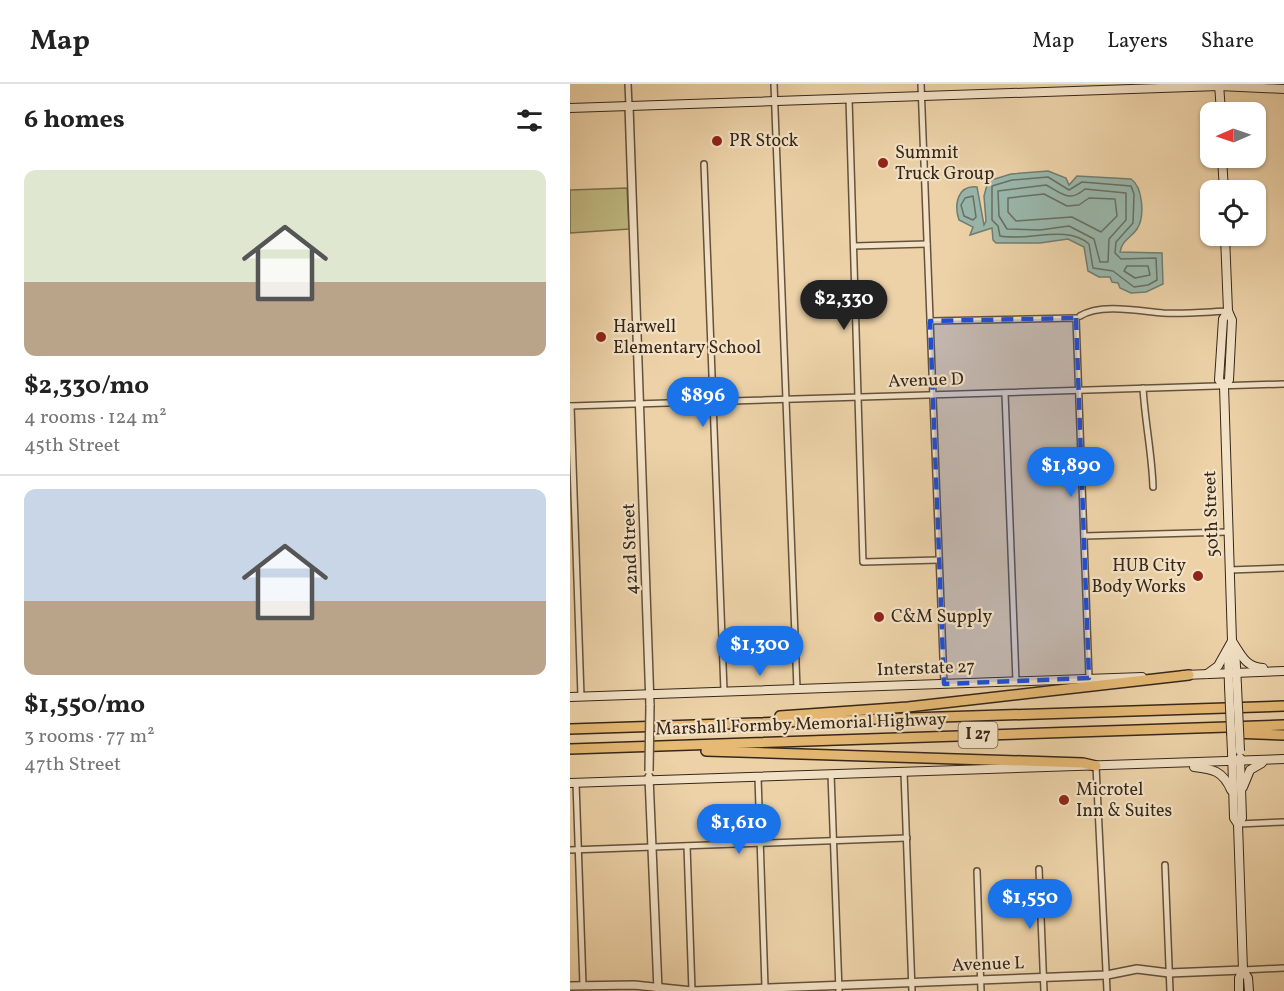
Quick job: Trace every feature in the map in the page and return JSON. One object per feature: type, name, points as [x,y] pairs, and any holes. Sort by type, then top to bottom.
[{"type":"highway","points":[[672,725],[908,707],[1189,675]]},
{"type":"highway","name":"Marshall Formby Memorial Highway","points":[[570,729],[1284,706]]},
{"type":"highway","points":[[570,723],[640,726]]},
{"type":"highway","name":"Marshall Formby Memorial Highway","points":[[570,749],[1284,725]]},
{"type":"highway","points":[[1152,729],[1284,735]]},
{"type":"highway","points":[[671,746],[704,750],[1096,766]]},
{"type":"main road","points":[[570,108],[1219,85],[1284,88]]},
{"type":"main road","points":[[1219,85],[1220,102]]},
{"type":"main road","name":"50th Street","points":[[1225,246],[1228,311],[1232,320],[1228,380],[1224,386],[1236,751],[1234,818],[1238,824],[1243,970],[1239,978],[1239,991]]},
{"type":"main road","points":[[1205,674],[1218,666],[1232,645],[1252,666],[1283,671]]},
{"type":"main road","name":"Interstate 27","points":[[570,696],[1283,671]]},
{"type":"main road","points":[[573,783],[1284,759]]},
{"type":"main road","points":[[1241,791],[1247,775],[1254,766],[1274,760]]},
{"type":"main road","name":"50th Street","points":[[1236,761],[1241,791],[1242,818],[1238,824]]},
{"type":"main road","points":[[1172,764],[1215,770],[1228,784],[1234,804]]},
{"type":"main road","name":"50th Street","points":[[1243,970],[1248,978],[1249,991]]},
{"type":"street","points":[[628,84],[629,106]]},
{"type":"street","points":[[774,84],[797,689]]},
{"type":"street","points":[[921,84],[944,684]]},
{"type":"street","points":[[849,99],[863,562],[939,560]]},
{"type":"street","name":"42nd Street","points":[[629,106],[651,705],[649,771],[651,847],[658,989]]},
{"type":"street","points":[[704,164],[724,691]]},
{"type":"street","points":[[854,246],[927,244]]},
{"type":"street","points":[[930,321],[1078,317],[1088,312],[1120,309],[1162,313],[1228,311]]},
{"type":"street","points":[[1078,317],[1089,678]]},
{"type":"street","name":"Avenue D","points":[[571,406],[1284,384]]},
{"type":"street","points":[[1143,388],[1145,427],[1152,464],[1153,487]]},
{"type":"street","points":[[1005,393],[1016,681]]},
{"type":"street","points":[[571,406],[580,696]]},
{"type":"street","points":[[1084,536],[1228,532]]},
{"type":"street","points":[[1229,570],[1284,568]]},
{"type":"street","points":[[1096,766],[1107,991]]},
{"type":"street","points":[[904,772],[912,991]]},
{"type":"street","points":[[831,774],[839,988]]},
{"type":"street","points":[[758,777],[765,987]]},
{"type":"street","points":[[573,783],[583,985]]},
{"type":"street","points":[[1238,824],[1284,822]]},
{"type":"street","points":[[570,850],[907,838]]},
{"type":"street","points":[[687,846],[692,991]]},
{"type":"street","points":[[1165,865],[1170,991]]},
{"type":"street","points":[[1039,869],[1044,991]]},
{"type":"street","points":[[976,871],[981,991]]},
{"type":"street","name":"Avenue L","points":[[570,986],[692,991],[765,987],[839,988],[912,982],[1107,975],[1137,969],[1169,973],[1284,968]]},
{"type":"highlighted area","points":[[1076,318],[1089,678],[944,684],[930,321]]},
{"type":"shaded area","points":[[627,188],[629,229],[570,233],[570,190]]},
{"type":"water","points":[[1048,171],[1066,178],[1069,185],[1077,176],[1131,179],[1138,188],[1142,202],[1140,224],[1120,252],[1162,253],[1163,284],[1146,292],[1131,293],[1120,288],[1118,283],[1112,282],[1110,277],[1099,277],[1088,271],[1084,247],[1068,239],[1040,243],[996,243],[993,240],[992,228],[970,235],[973,227],[959,220],[957,202],[965,189],[977,187],[984,225],[986,221],[984,196],[988,181],[1011,174]]},
{"type":"place","name":"PR Stock","points":[[717,141]]},
{"type":"place","name":"Summit Truck Group","points":[[883,163]]},
{"type":"place","name":"Harwell Elementary School","points":[[601,337]]},
{"type":"place","name":"HUB City Body Works","points":[[1198,576]]},
{"type":"place","name":"C&M Supply","points":[[879,617]]},
{"type":"place","name":"Microtel Inn & Suites","points":[[1064,800]]}]
